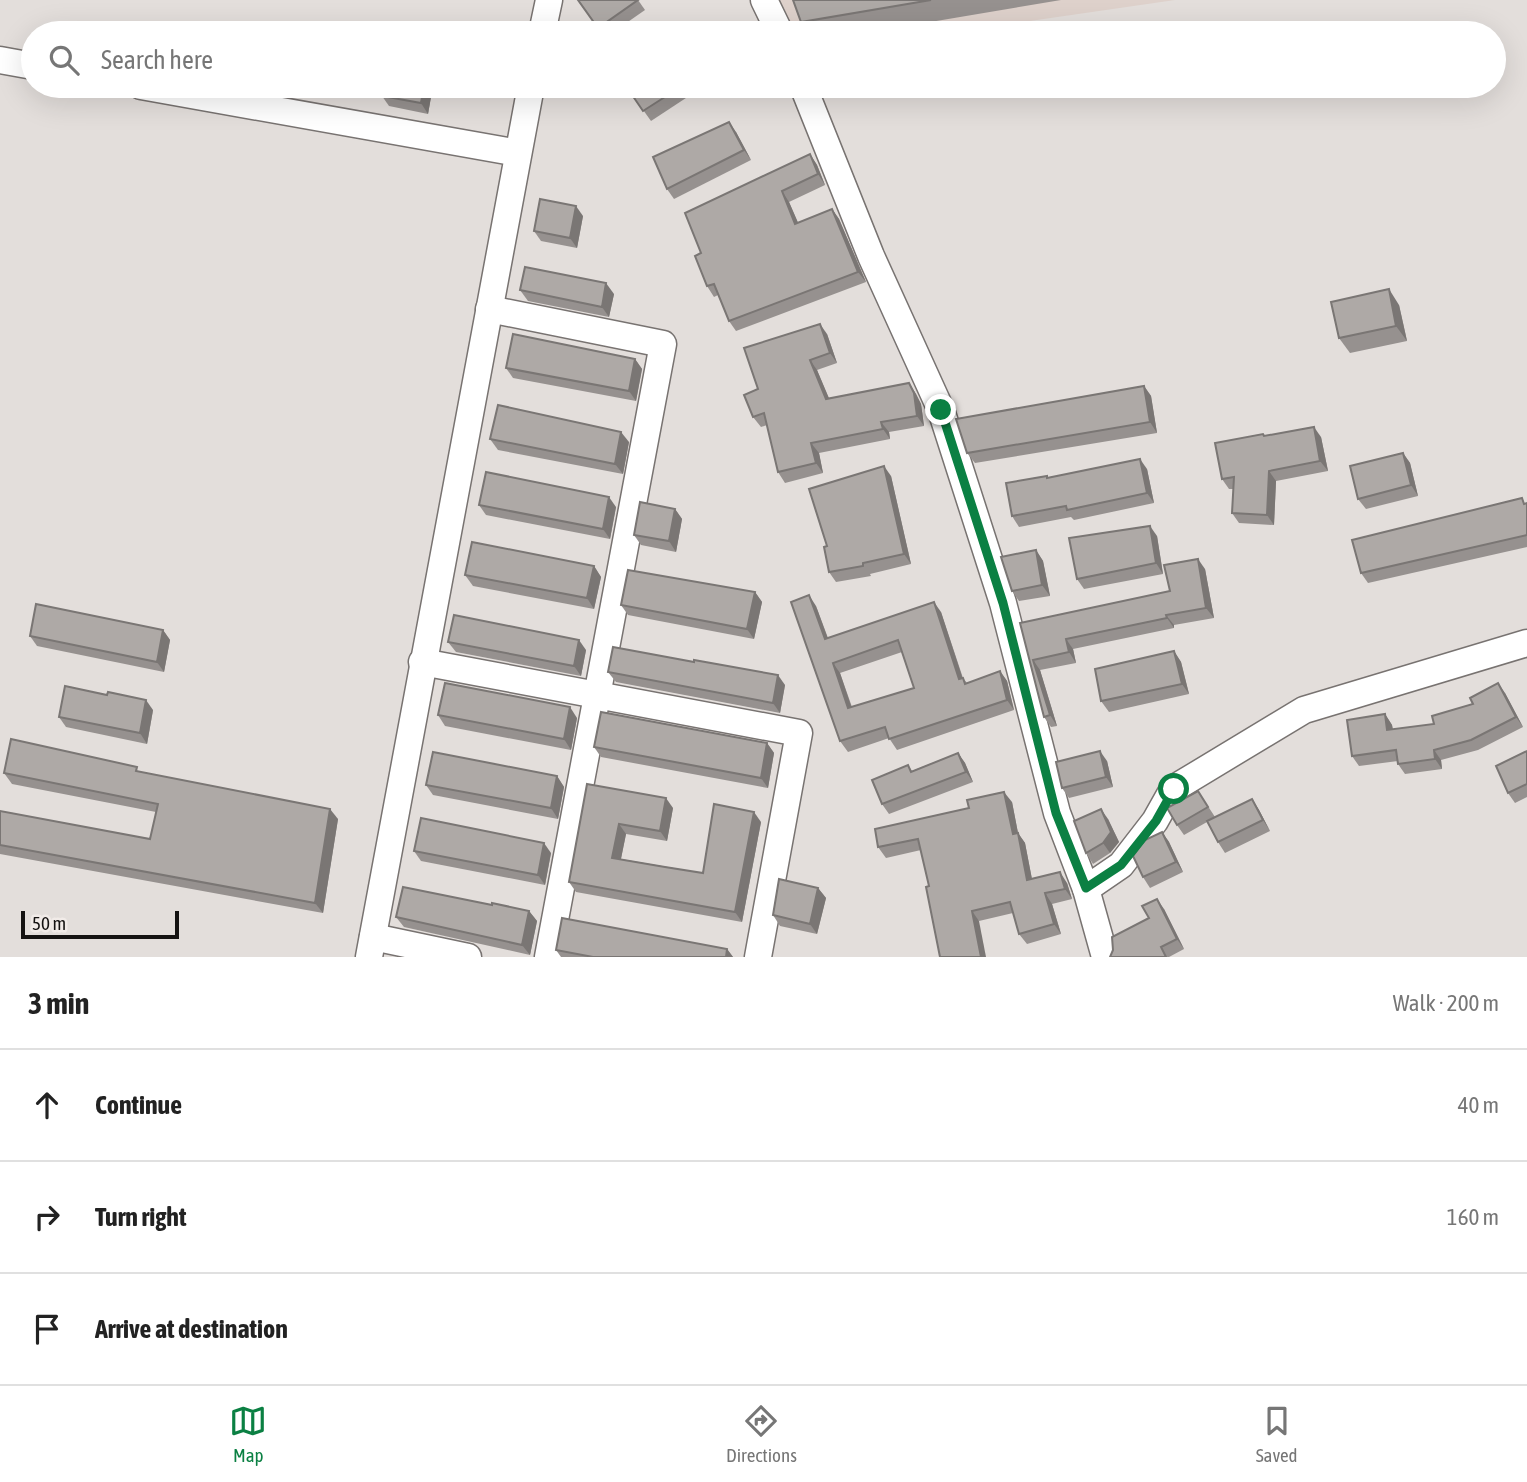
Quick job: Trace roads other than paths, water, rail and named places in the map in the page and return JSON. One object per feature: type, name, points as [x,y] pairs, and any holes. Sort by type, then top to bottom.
[{"type":"street","points":[[545,21],[549,0]]},
{"type":"street","points":[[764,0],[774,21]]},
{"type":"street","points":[[0,60],[21,64]]},
{"type":"street","points":[[209,98],[518,153]]},
{"type":"street","points":[[468,957],[371,947],[529,98]]},
{"type":"street","points":[[808,98],[871,256],[941,410],[1003,603],[1056,813],[1086,888],[1105,957]]},
{"type":"street","points":[[489,309],[663,344],[548,957]]},
{"type":"street","points":[[1086,888],[1121,865],[1156,821],[1174,789],[1304,710],[1527,643]]},
{"type":"street","points":[[422,662],[799,733],[758,957]]}]
